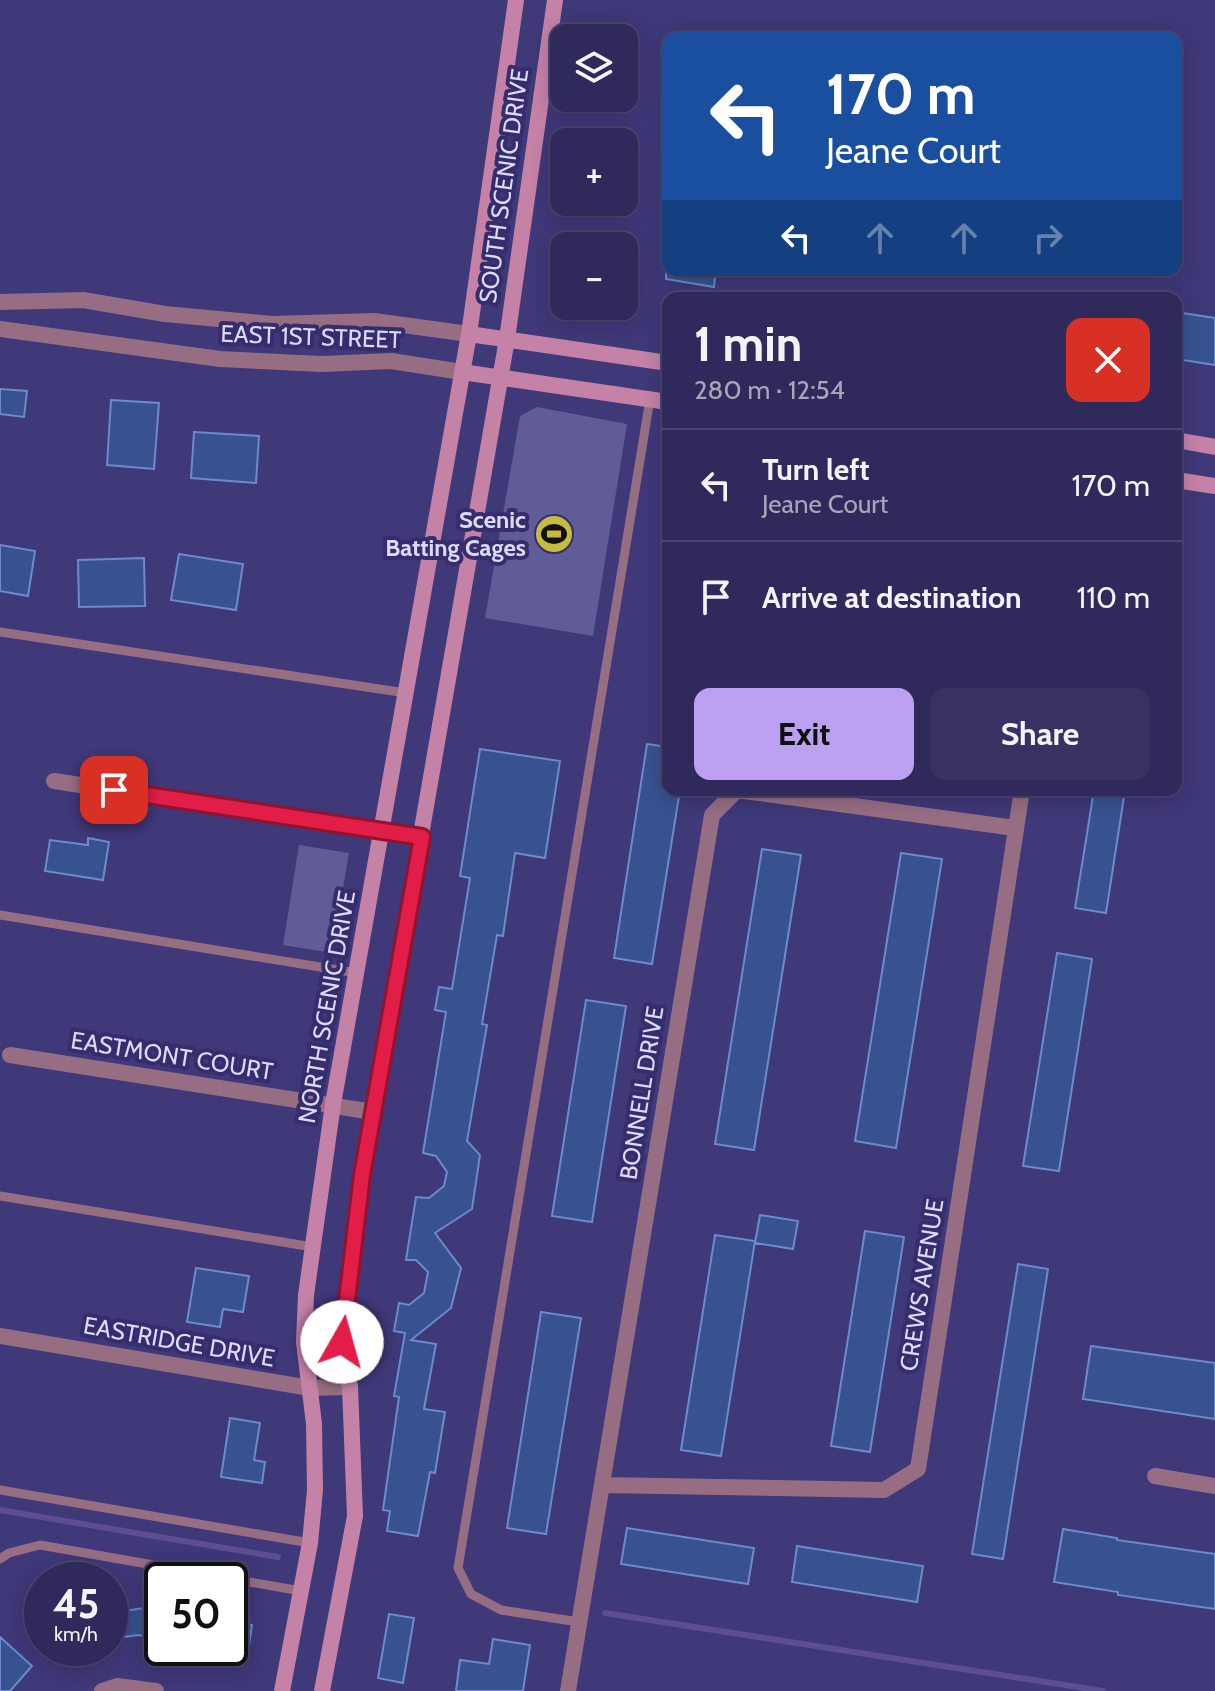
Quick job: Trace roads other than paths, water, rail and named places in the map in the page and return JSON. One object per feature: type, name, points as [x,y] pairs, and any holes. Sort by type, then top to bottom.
[{"type":"main road","name":"SOUTH SCENIC DRIVE","points":[[469,334],[516,0]]},
{"type":"main road","name":"SOUTH SCENIC DRIVE","points":[[501,378],[555,0]]},
{"type":"main road","name":"EAST 1ST STREET","points":[[469,334],[662,362]]},
{"type":"main road","name":"NORTH SCENIC DRIVE","points":[[282,1691],[310,1543],[315,1490],[314,1424],[304,1342],[306,1295],[333,1104],[469,334]]},
{"type":"main road","name":"EAST 1ST STREET","points":[[462,372],[662,401]]},
{"type":"main road","points":[[322,1691],[355,1516],[350,1387],[342,1342],[362,1175],[501,378]]},
{"type":"main road","points":[[1182,441],[1215,447]]},
{"type":"main road","points":[[1182,481],[1215,486]]},
{"type":"street","name":"EAST 1ST STREET","points":[[0,302],[83,300],[165,314],[273,324],[374,321],[469,334]]},
{"type":"street","name":"EAST 1ST STREET","points":[[0,329],[220,359],[322,364],[391,361],[462,372]]},
{"type":"street","points":[[54,781],[422,837]]},
{"type":"street","name":"BONNELL DRIVE","points":[[568,1691],[712,815],[731,796]]},
{"type":"street","name":"BONNELL DRIVE","points":[[781,796],[1015,828]]},
{"type":"street","name":"CREWS AVENUE","points":[[602,1485],[884,1490],[918,1469],[1021,796]]},
{"type":"street","name":"EASTMONT COURT","points":[[10,1055],[373,1112]]},
{"type":"street","name":"EASTRIDGE DRIVE","points":[[0,1336],[310,1388],[350,1387]]},
{"type":"street","points":[[1155,1476],[1215,1486]]},
{"type":"street","points":[[110,1688],[156,1691]]},
{"type":"lane","points":[[579,1622],[501,1610],[471,1594],[458,1568],[650,399]]},
{"type":"lane","points":[[0,632],[406,693]]},
{"type":"lane","points":[[0,915],[357,973]]},
{"type":"lane","points":[[0,1196],[313,1247]]},
{"type":"lane","points":[[0,1490],[310,1543]]},
{"type":"lane","points":[[0,1559],[9,1553],[40,1545],[301,1591]]},
{"type":"waterway","points":[[0,1510],[278,1557]]},
{"type":"waterway","points":[[605,1613],[1103,1691]]},
{"type":"place","name":"Scenic Batting Cages","points":[[554,534]]}]
